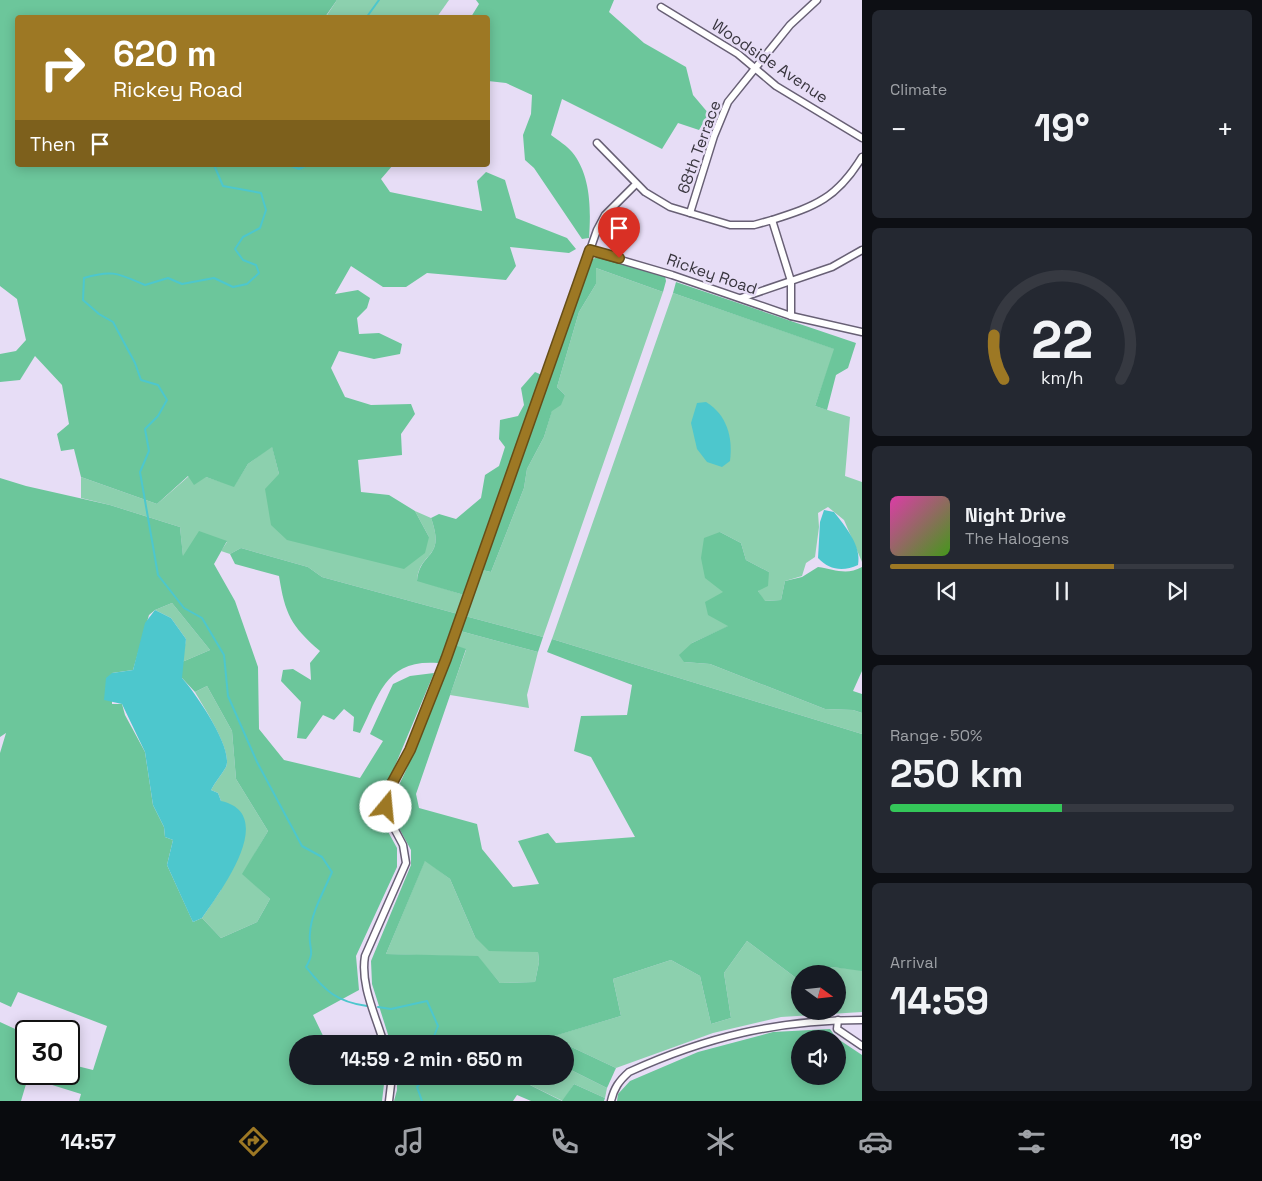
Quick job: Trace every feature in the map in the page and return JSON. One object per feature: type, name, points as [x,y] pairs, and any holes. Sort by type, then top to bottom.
[{"type":"street","name":"68th Terrace","points":[[690,214],[714,136],[728,102],[754,67],[799,15],[817,0]]},
{"type":"street","name":"Woodside Avenue","points":[[661,7],[714,38],[754,67],[776,86],[862,138]]},
{"type":"street","points":[[597,142],[636,184],[658,201],[690,214],[730,226],[741,226],[772,220],[814,206],[832,195],[849,178],[862,157]]},
{"type":"street","points":[[381,1035],[364,978],[363,967],[365,956],[406,863],[403,845],[387,815],[387,795],[410,750],[446,659],[590,250],[605,215],[636,184]]},
{"type":"street","points":[[772,220],[791,281],[791,316]]},
{"type":"street","name":"Rickey Road","points":[[590,250],[602,252],[791,316],[862,332]]},
{"type":"street","points":[[741,298],[832,267],[862,250]]},
{"type":"street","points":[[611,1101],[613,1090],[629,1072],[706,1041],[776,1025],[838,1020],[837,1029],[862,1046]]},
{"type":"street","points":[[846,1020],[862,1020]]},
{"type":"street","points":[[389,1101],[391,1085]]},
{"type":"shaded area","points":[[0,0],[337,0],[326,15],[15,15],[15,167],[391,167],[381,179],[390,192],[482,211],[477,181],[486,172],[505,180],[516,218],[567,238],[576,249],[569,253],[510,247],[516,266],[506,280],[427,273],[406,287],[383,287],[351,266],[335,294],[358,290],[370,298],[367,308],[357,318],[359,334],[379,333],[402,344],[400,354],[374,359],[339,351],[331,368],[345,397],[371,405],[411,404],[415,414],[401,434],[402,455],[358,460],[361,492],[389,495],[415,511],[429,537],[425,553],[404,569],[287,540],[271,525],[265,489],[279,474],[272,447],[248,464],[234,487],[206,477],[194,485],[188,476],[157,504],[81,477],[74,449],[61,451],[57,434],[69,424],[62,385],[35,356],[20,380],[0,382],[0,354],[16,351],[26,340],[17,299],[0,286]]},
{"type":"shaded area","points":[[337,0],[449,0],[438,15],[327,15]]},
{"type":"shaded area","points":[[476,0],[614,0],[609,12],[644,43],[686,67],[693,95],[709,114],[699,130],[678,123],[662,149],[562,99],[551,135],[572,152],[583,171],[590,205],[589,238],[582,239],[534,168],[525,160],[523,135],[531,114],[532,95],[506,83],[490,81],[490,15],[472,15],[479,4]]},
{"type":"shaded area","points":[[604,258],[665,276],[666,281],[663,292],[596,268],[596,284],[579,312],[557,387],[565,395],[561,405],[552,411],[544,437],[527,469],[524,488],[491,572],[482,570],[591,260]]},
{"type":"shaded area","points":[[596,268],[663,292],[543,637],[465,616],[482,570],[491,572],[524,488],[527,469],[544,437],[552,410],[565,395],[557,387],[579,312],[596,284]]},
{"type":"shaded area","points":[[676,282],[856,343],[848,368],[836,375],[827,410],[815,406],[834,349],[673,293]]},
{"type":"shaded area","points":[[673,293],[835,349],[815,406],[850,417],[845,476],[862,482],[862,562],[844,520],[828,507],[818,513],[819,527],[815,557],[806,563],[802,576],[785,581],[781,600],[764,601],[758,591],[769,572],[746,560],[741,543],[720,532],[723,592],[729,626],[692,643],[684,662],[710,664],[825,709],[853,710],[862,713],[862,734],[552,639]]},
{"type":"shaded area","points":[[535,372],[542,375],[464,595],[417,581],[419,571],[431,554],[436,541],[431,518],[439,514],[456,519],[481,498],[485,475],[499,466],[505,447],[499,439],[500,420],[518,416],[524,405],[521,388]]},
{"type":"shaded area","points":[[706,402],[724,420],[729,435],[730,461],[722,467],[707,462],[697,449],[691,423],[697,403]]},
{"type":"shaded area","points":[[272,446],[279,474],[429,537],[415,511],[431,518],[436,541],[431,554],[419,570],[417,580],[464,595],[458,614],[322,577],[308,567],[241,548],[230,554],[221,551],[227,542],[183,557],[180,527],[81,498],[81,477],[157,504],[189,476],[206,477],[234,486],[248,464]]},
{"type":"shaded area","points":[[0,478],[26,486],[110,505],[180,527],[183,556],[199,531],[227,541],[214,564],[235,601],[258,667],[259,729],[284,760],[360,778],[383,741],[370,734],[393,684],[410,676],[434,673],[392,773],[381,792],[380,817],[397,848],[397,867],[356,956],[359,990],[313,1015],[323,1035],[289,1035],[289,1085],[384,1085],[382,1101],[79,1101],[81,1094],[52,1085],[80,1085],[80,1067],[93,1070],[107,1026],[18,992],[11,1007],[0,1002],[0,753],[6,733],[0,737]],"holes":[[[172,603],[210,650],[182,662],[182,678],[195,692],[207,686],[232,731],[236,779],[268,831],[242,874],[270,899],[257,922],[221,938],[202,918],[193,922],[167,865],[173,840],[165,837],[164,827],[153,805],[145,752],[125,715],[122,704],[112,704],[112,673],[133,670],[149,615],[155,610]]]},
{"type":"shaded area","points":[[824,510],[834,512],[847,530],[855,544],[859,558],[858,565],[847,569],[836,569],[818,558],[820,522]]},
{"type":"shaded area","points":[[720,532],[741,543],[746,560],[769,572],[768,586],[758,591],[765,601],[781,600],[785,581],[802,577],[818,567],[851,571],[862,567],[862,671],[853,691],[862,694],[862,713],[853,710],[825,709],[710,664],[684,662],[679,655],[692,643],[728,626],[708,615],[705,602],[723,592],[705,578],[701,558],[704,538]]},
{"type":"shaded area","points":[[241,548],[308,567],[322,577],[458,614],[441,661],[438,663],[421,663],[407,667],[387,681],[360,733],[353,731],[354,717],[344,709],[334,720],[323,715],[306,739],[297,738],[301,702],[281,681],[283,670],[293,669],[311,680],[310,663],[320,651],[302,634],[291,618],[284,600],[279,576],[235,564],[230,554]]},
{"type":"shaded area","points":[[172,603],[210,650],[182,662],[186,639],[171,618],[155,610]]},
{"type":"shaded area","points":[[155,610],[171,618],[186,639],[182,678],[211,720],[224,747],[227,758],[226,767],[211,790],[218,793],[221,801],[238,809],[245,821],[245,837],[240,855],[231,873],[202,918],[193,922],[167,865],[173,840],[165,837],[164,827],[153,805],[145,752],[122,704],[104,700],[106,678],[112,673],[133,670],[145,623]]},
{"type":"shaded area","points":[[465,616],[543,637],[538,652],[460,631]]},
{"type":"shaded area","points":[[460,631],[538,652],[527,695],[529,708],[450,695],[466,650],[455,645]]},
{"type":"shaded area","points":[[552,639],[862,734],[862,971],[846,969],[846,965],[791,965],[791,974],[747,941],[724,973],[731,1018],[711,1024],[700,976],[671,960],[613,979],[621,1016],[558,1035],[388,1035],[372,984],[371,961],[411,865],[411,850],[394,819],[393,798],[407,768],[455,645],[466,649],[416,794],[419,808],[477,824],[482,849],[513,887],[539,884],[518,841],[548,833],[556,843],[635,837],[591,757],[574,751],[581,716],[627,715],[632,685],[547,652]],"holes":[[[425,861],[450,879],[475,937],[489,951],[538,952],[539,962],[535,982],[500,983],[478,956],[386,954]]]},
{"type":"shaded area","points":[[207,686],[232,731],[236,779],[268,831],[243,874],[270,899],[257,922],[221,938],[202,918],[221,890],[221,801],[218,793],[211,790],[226,767],[227,760],[216,729],[195,692]]},
{"type":"shaded area","points":[[425,860],[450,879],[475,937],[538,952],[539,962],[535,982],[500,983],[478,957],[386,954]]},
{"type":"shaded area","points":[[747,941],[791,974],[791,1016],[713,1033],[616,1068],[574,1048],[574,1035],[557,1035],[621,1016],[613,979],[671,960],[700,976],[711,1024],[731,1018],[724,973]]},
{"type":"shaded area","points":[[846,968],[862,970],[862,1012],[846,1013]]},
{"type":"shaded area","points":[[0,1022],[15,1029],[15,1085],[26,1085],[21,1101],[0,1101]]},
{"type":"shaded area","points":[[791,1031],[791,1085],[846,1085],[846,1044],[862,1055],[862,1101],[617,1101],[618,1094],[630,1081],[698,1052],[773,1032]]},
{"type":"shaded area","points":[[574,1048],[616,1068],[607,1088],[574,1072]]},
{"type":"shaded area","points":[[574,1072],[607,1088],[605,1098],[574,1084]]},
{"type":"shaded area","points":[[574,1084],[605,1098],[604,1101],[562,1101]]},
{"type":"shaded area","points":[[397,1085],[530,1085],[562,1101],[531,1101],[517,1095],[513,1101],[394,1101]]},
{"type":"shaded area","points":[[530,1085],[573,1085],[563,1101]]},
{"type":"waterway","points":[[368,15],[379,0]]},
{"type":"waterway","points":[[215,167],[223,186],[261,193],[266,210],[260,228],[243,237],[235,249],[243,260],[256,265],[259,273],[247,284],[233,287],[214,278],[182,284],[168,278],[145,285],[116,274],[94,275],[84,278],[83,300],[99,314],[113,322],[135,363],[141,380],[158,385],[167,400],[158,416],[145,429],[149,451],[140,472],[158,575],[184,608],[202,618],[224,655],[228,696],[257,762],[302,846],[322,857],[332,872],[318,902],[311,925],[311,957],[306,967],[319,983],[332,994],[347,1002],[367,1006]]},
{"type":"waterway","points":[[294,167],[299,169],[303,167]]},
{"type":"waterway","points":[[378,1007],[391,1009],[427,1001],[438,1026],[434,1035]]},
{"type":"waterway","points":[[419,1085],[417,1087],[422,1101]]},
{"type":"route","points":[[386,807],[390,787],[410,750],[446,659],[590,250],[619,258]]}]
